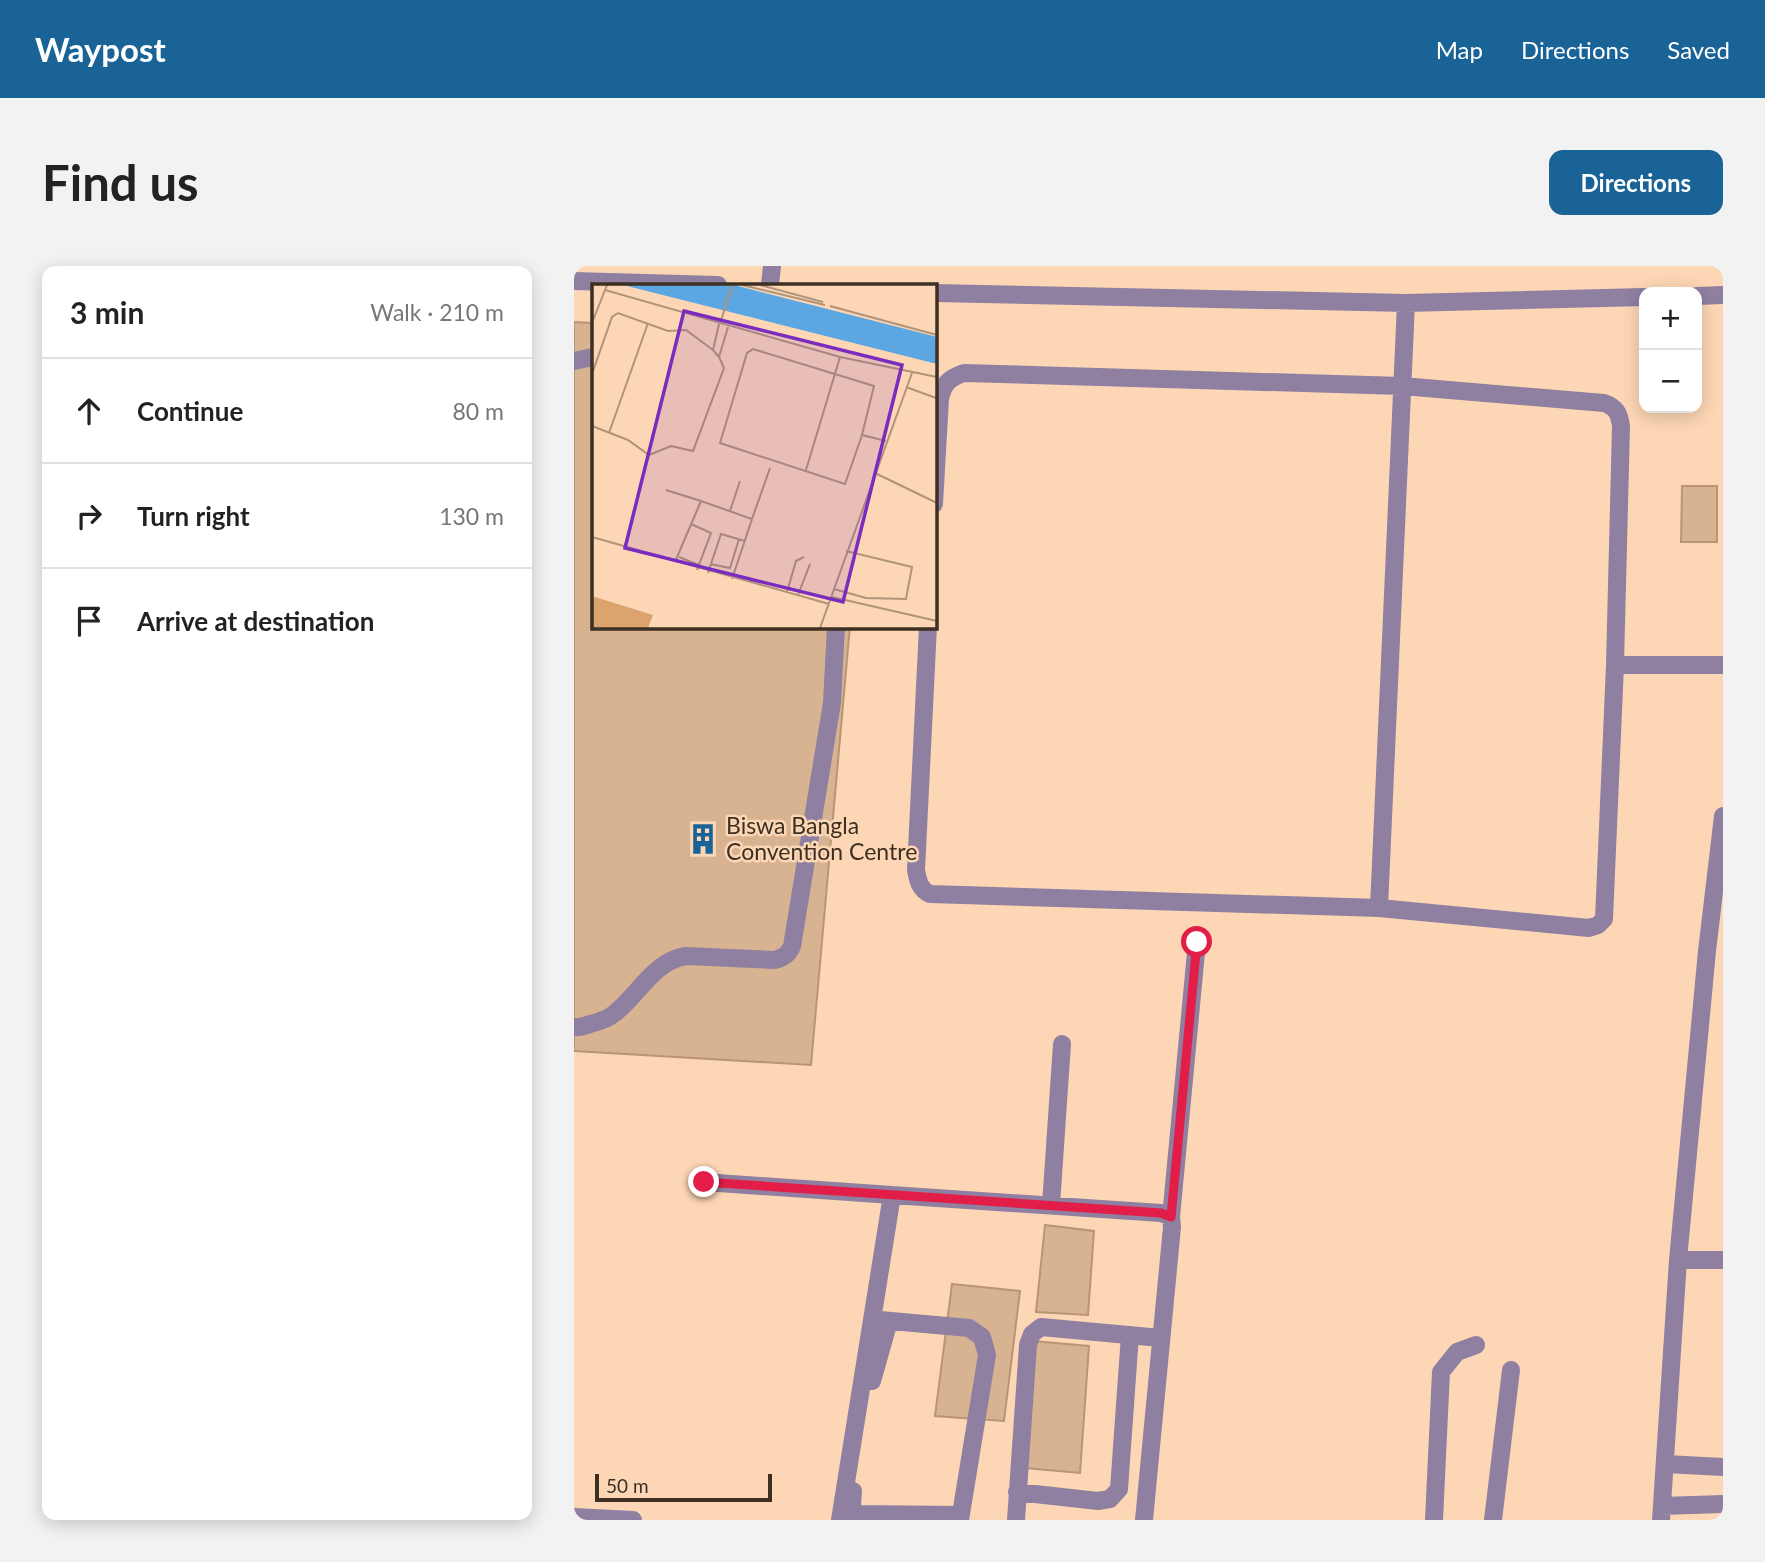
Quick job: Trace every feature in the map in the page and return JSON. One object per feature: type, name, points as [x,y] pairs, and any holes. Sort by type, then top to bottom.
[{"type":"street","points":[[770,284],[772,266]]},
{"type":"street","points":[[574,282],[670,284]]},
{"type":"street","points":[[936,293],[1406,303],[1639,297]]},
{"type":"street","points":[[1702,296],[1723,295]]},
{"type":"street","points":[[1379,908],[1406,303]]},
{"type":"street","points":[[574,361],[592,357]]},
{"type":"street","points":[[928,628],[916,870],[923,891],[930,894],[1086,900],[1379,908],[1589,928],[1604,919],[1615,664],[1621,426],[1619,415],[1613,406],[1604,403],[1402,386],[964,373],[952,376],[943,386],[936,468]]},
{"type":"street","points":[[574,1027],[579,1028],[603,1020],[615,1013],[663,965],[674,958],[686,956],[775,960],[789,953],[832,703],[836,628]]},
{"type":"street","points":[[1615,664],[1723,665]]},
{"type":"street","points":[[1723,816],[1707,951],[1678,1260],[1662,1513],[1723,1504]]},
{"type":"street","points":[[1144,1520],[1197,942]]},
{"type":"street","points":[[1051,1205],[1062,1044]]},
{"type":"street","points":[[704,1182],[1161,1213],[1171,1217]]},
{"type":"street","points":[[881,1321],[969,1328],[982,1337],[987,1355],[960,1518],[856,1514],[853,1511],[851,1499],[881,1321],[892,1195]]},
{"type":"street","points":[[1678,1260],[1723,1260]]},
{"type":"street","points":[[840,1520],[881,1321]]},
{"type":"street","points":[[1016,1520],[1028,1345],[1032,1334],[1041,1327],[1161,1338]]},
{"type":"street","points":[[1017,1492],[1098,1501],[1110,1499],[1119,1489],[1130,1335]]},
{"type":"street","points":[[1434,1520],[1441,1372],[1457,1352],[1476,1345]]},
{"type":"street","points":[[1493,1520],[1511,1370]]},
{"type":"street","points":[[1665,1464],[1723,1466]]},
{"type":"street","points":[[1120,1473],[1148,1475]]},
{"type":"street","points":[[574,1517],[633,1520]]},
{"type":"building","name":"Biswa Bangla Convention Centre","points":[[574,322],[592,323],[592,628],[850,628],[811,1065],[574,1051]]},
{"type":"building","points":[[1682,486],[1717,486],[1717,542],[1681,542]]},
{"type":"building","points":[[1045,1225],[1094,1231],[1088,1315],[1036,1312]]},
{"type":"building","points":[[952,1284],[1020,1291],[1004,1421],[935,1416]]},
{"type":"building","points":[[1021,1340],[1089,1346],[1080,1473],[1013,1467]]},
{"type":"place","name":"Biswa Bangla Convention Centre","points":[[703,839]]},
{"type":"route","points":[[704,1182],[1161,1213],[1171,1217],[1197,942]]}]
